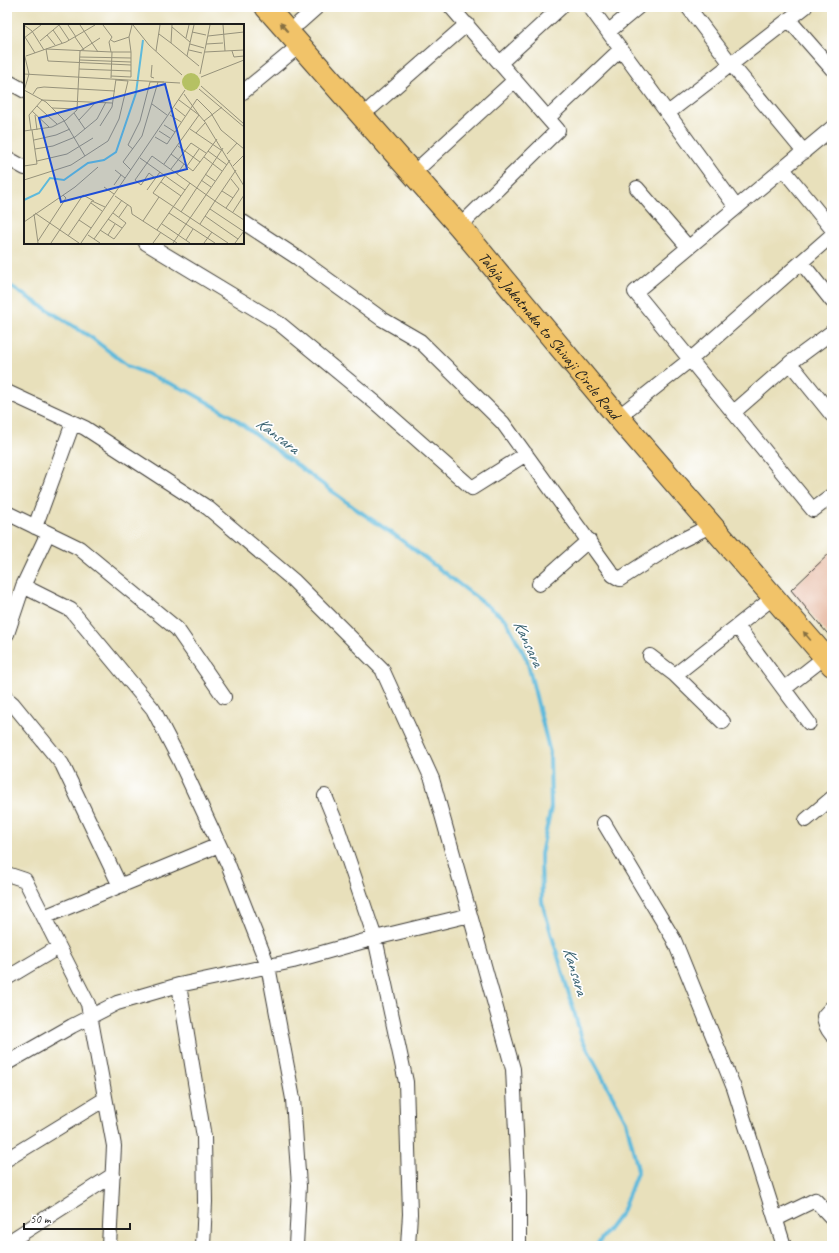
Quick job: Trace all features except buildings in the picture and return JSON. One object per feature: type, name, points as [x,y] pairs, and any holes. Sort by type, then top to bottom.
[{"type":"highway","name":"Talaja Jakatnaka to Shivaji Circle Road","points":[[266,7],[623,413],[830,655]]},
{"type":"highway","name":"Talaja Jakatnaka to Shivaji Circle Road","points":[[292,15],[468,218],[712,525],[774,597],[830,655]]},
{"type":"street","points":[[292,15],[317,7]]},
{"type":"street","points":[[452,7],[558,130],[468,218]]},
{"type":"street","points":[[500,63],[561,7]]},
{"type":"street","points":[[590,7],[736,208]]},
{"type":"street","points":[[608,32],[638,7]]},
{"type":"street","points":[[688,7],[731,64],[804,152]]},
{"type":"street","points":[[668,114],[805,7]]},
{"type":"street","points":[[788,20],[832,70]]},
{"type":"street","points":[[372,107],[467,24]]},
{"type":"street","points":[[244,91],[300,45]]},
{"type":"street","points":[[548,118],[621,49]]},
{"type":"street","points":[[422,165],[515,80]]},
{"type":"street","points":[[7,81],[24,88]]},
{"type":"street","points":[[832,128],[635,292],[813,510],[832,496]]},
{"type":"street","points":[[7,158],[24,167]]},
{"type":"street","points":[[783,169],[832,229]]},
{"type":"street","points":[[637,188],[688,247]]},
{"type":"street","points":[[244,223],[298,258],[382,319],[420,341],[503,423],[613,575],[620,579],[676,543],[712,525]]},
{"type":"street","points":[[623,413],[691,359],[832,235]]},
{"type":"street","points":[[148,244],[280,324],[377,404],[472,488],[526,454]]},
{"type":"street","points":[[801,262],[832,301]]},
{"type":"street","points":[[734,412],[790,363],[832,332]]},
{"type":"street","points":[[790,363],[832,415]]},
{"type":"street","points":[[7,392],[85,428],[208,508],[293,580],[382,669],[432,779],[514,1069],[519,1195],[519,1246]]},
{"type":"street","points":[[7,634],[42,530],[73,423]]},
{"type":"street","points":[[7,513],[79,548],[177,629],[224,697]]},
{"type":"street","points":[[539,584],[589,540]]},
{"type":"street","points":[[23,586],[71,610],[153,709],[180,760],[219,845],[268,966],[293,1099],[299,1186],[296,1246]]},
{"type":"street","points":[[675,675],[774,597]]},
{"type":"street","points":[[737,626],[809,722]]},
{"type":"street","points":[[784,689],[830,655]]},
{"type":"street","points":[[650,656],[675,675],[723,722]]},
{"type":"street","points":[[7,699],[13,704],[62,764],[120,886]]},
{"type":"street","points":[[325,796],[336,822],[375,938],[406,1082],[410,1214],[408,1246]]},
{"type":"street","points":[[806,820],[832,798]]},
{"type":"street","points":[[604,823],[674,940],[734,1088],[784,1246]]},
{"type":"street","points":[[44,917],[219,845]]},
{"type":"street","points":[[7,875],[26,880],[88,1004],[114,1146],[109,1246]]},
{"type":"street","points":[[7,1063],[117,1003],[179,986],[293,960],[470,915]]},
{"type":"street","points":[[7,978],[59,947]]},
{"type":"street","points":[[179,986],[204,1137],[205,1202],[203,1246]]},
{"type":"street","points":[[832,1007],[824,1016],[824,1022],[832,1035]]},
{"type":"street","points":[[7,1159],[106,1098]]},
{"type":"street","points":[[7,1243],[113,1175]]},
{"type":"street","points":[[776,1219],[815,1200],[832,1218]]},
{"type":"waterway","name":"Kansara","points":[[7,284],[92,338],[128,366],[190,392],[231,416],[356,509],[396,536],[506,620],[527,660],[550,753],[551,808],[541,854],[542,902],[582,1039],[626,1121],[638,1170],[622,1212],[596,1246]]}]
